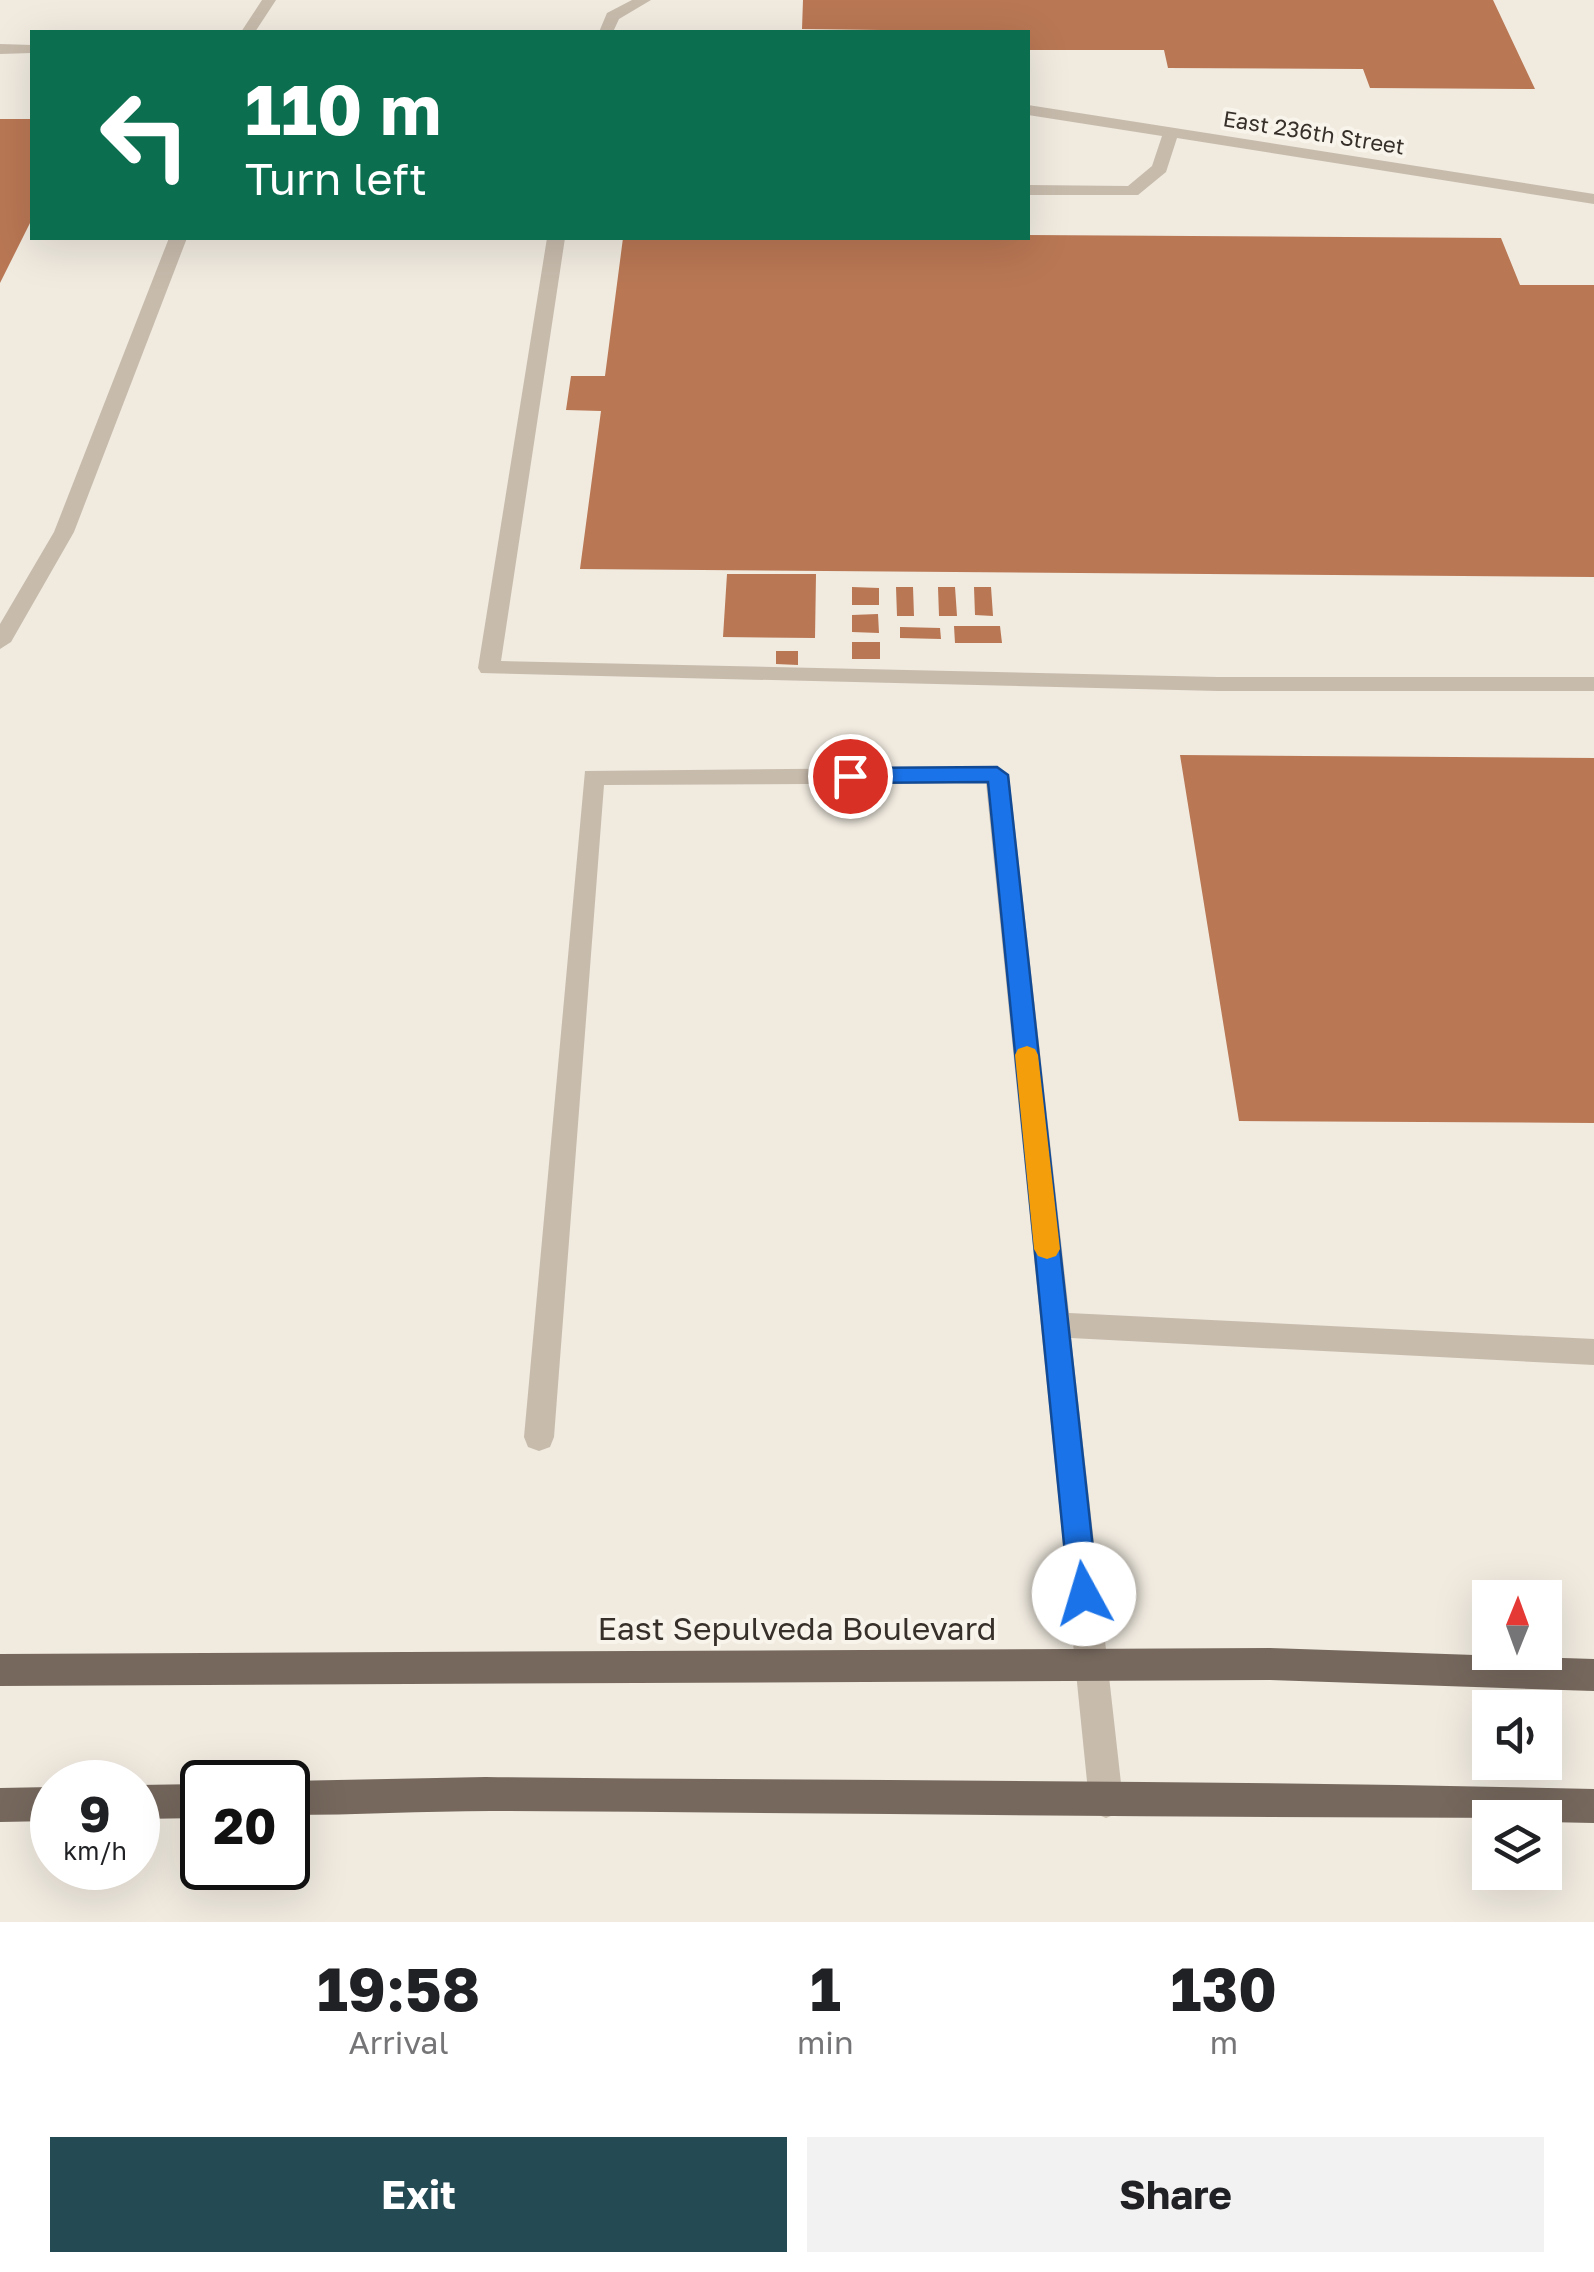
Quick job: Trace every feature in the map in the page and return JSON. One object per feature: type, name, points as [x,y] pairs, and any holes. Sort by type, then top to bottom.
[{"type":"main road","name":"East Sepulveda Boulevard","points":[[0,1670],[1269,1664],[1594,1674]]},
{"type":"main road","points":[[310,1798],[486,1794],[1106,1801],[1264,1798],[1594,1806]]},
{"type":"main road","points":[[0,1806],[30,1805]]},
{"type":"street","points":[[249,30],[269,0]]},
{"type":"street","points":[[607,30],[612,16],[644,0]]},
{"type":"street","points":[[0,49],[30,49]]},
{"type":"street","name":"East 236th Street","points":[[1030,110],[1594,199]]},
{"type":"street","points":[[1030,190],[1132,191],[1160,168],[1171,133]]},
{"type":"street","points":[[1,634],[64,532],[177,240]]},
{"type":"street","points":[[556,240],[490,668],[1218,684],[1594,684]]},
{"type":"street","points":[[539,1438],[593,777],[997,775],[1106,1801]]},
{"type":"street","points":[[1055,1326],[1594,1352]]},
{"type":"building","points":[[803,0],[1493,0],[1535,89],[1370,88],[1363,69],[1168,68],[1164,50],[1030,50],[1030,30],[802,29]]},
{"type":"building","points":[[0,119],[30,119],[30,223],[0,283]]},
{"type":"building","points":[[1030,235],[1501,238],[1520,285],[1594,285],[1594,577],[580,569],[601,411],[566,410],[571,376],[605,376],[623,240],[1030,240]]},
{"type":"building","points":[[727,574],[816,574],[815,638],[723,637]]},
{"type":"building","points":[[852,587],[879,588],[879,605],[852,605]]},
{"type":"building","points":[[896,587],[913,587],[914,616],[897,616]]},
{"type":"building","points":[[938,587],[955,587],[957,616],[939,616]]},
{"type":"building","points":[[974,587],[991,587],[993,616],[975,615]]},
{"type":"building","points":[[878,614],[879,633],[852,632],[852,615]]},
{"type":"building","points":[[954,626],[1000,626],[1002,643],[955,643]]},
{"type":"building","points":[[900,627],[940,628],[941,639],[900,638]]},
{"type":"building","points":[[852,642],[880,642],[880,659],[852,659]]},
{"type":"building","points":[[776,651],[798,651],[798,665],[776,664]]},
{"type":"building","points":[[1180,755],[1594,758],[1594,1123],[1239,1121]]},
{"type":"slow traffic","points":[[1027,1055],[1047,1249]]},
{"type":"route","points":[[850,776],[997,775],[1084,1594]]}]
